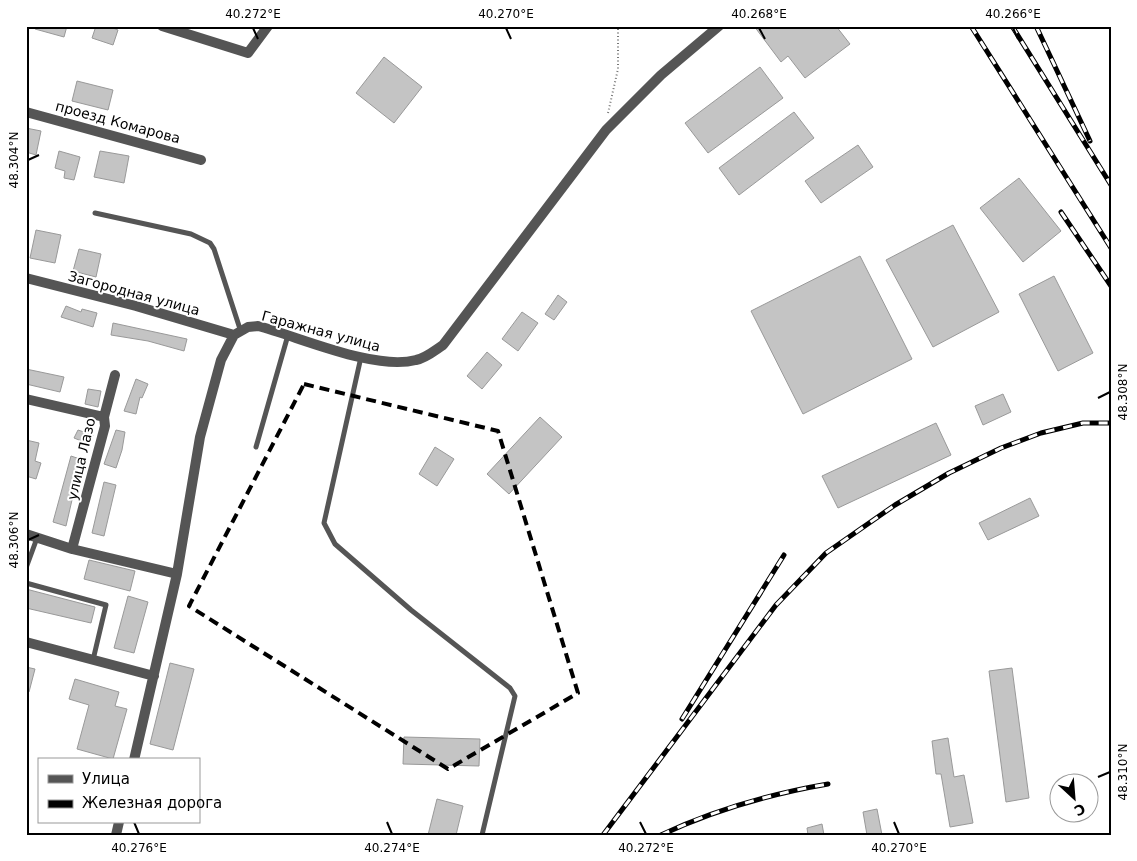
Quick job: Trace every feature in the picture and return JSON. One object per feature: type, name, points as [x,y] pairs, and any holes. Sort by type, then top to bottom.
[{"type":"street","points":[[162,26],[248,53],[268,26]]},
{"type":"street","name":"Гаражная улица","points":[[237,332],[258,326],[387,363],[404,363],[418,360],[443,345],[606,130],[661,75],[719,26]]},
{"type":"street","name":"проезд Комарова","points":[[26,112],[202,160]]},
{"type":"street","name":"Загородная улица","points":[[26,278],[237,332]]},
{"type":"street","points":[[134,758],[177,574],[200,437],[221,360],[237,332]]},
{"type":"street","name":"улица Лазо","points":[[72,549],[105,426],[104,417],[115,375]]},
{"type":"street","points":[[26,399],[104,417]]},
{"type":"street","points":[[26,534],[72,549],[177,574]]},
{"type":"street","points":[[26,642],[154,676]]},
{"type":"lane","points":[[95,213],[191,234],[210,243],[214,249],[237,332]]},
{"type":"lane","points":[[256,447],[288,335]]},
{"type":"lane","points":[[361,357],[324,523],[335,544],[410,610],[510,688],[515,696],[482,835]]},
{"type":"lane","points":[[26,568],[37,537]]},
{"type":"lane","points":[[26,583],[106,604],[93,660]]},
{"type":"path","points":[[606,130],[618,69],[618,26]]},
{"type":"highlighted area","points":[[304,384],[498,431],[578,693],[448,769],[189,606]]},
{"type":"building","points":[[36,26],[67,26],[64,37],[35,29]]},
{"type":"building","points":[[96,26],[108,26],[118,30],[113,45],[92,38]]},
{"type":"building","points":[[754,26],[836,26],[850,44],[805,78],[788,56],[781,62]]},
{"type":"building","points":[[384,57],[422,87],[394,123],[356,93]]},
{"type":"building","points":[[760,67],[783,98],[708,153],[685,123]]},
{"type":"building","points":[[77,81],[113,90],[108,110],[72,101]]},
{"type":"building","points":[[794,112],[814,138],[739,195],[719,168]]},
{"type":"building","points":[[26,128],[41,131],[36,155],[26,152]]},
{"type":"building","points":[[858,145],[873,167],[821,203],[805,181]]},
{"type":"building","points":[[59,151],[80,157],[74,180],[64,178],[65,171],[55,168]]},
{"type":"building","points":[[100,151],[129,156],[124,183],[94,177]]},
{"type":"building","points":[[1019,178],[1061,231],[1023,262],[980,208]]},
{"type":"building","points":[[953,225],[999,312],[933,347],[886,260]]},
{"type":"building","points":[[36,230],[61,235],[55,263],[30,258]]},
{"type":"building","points":[[79,249],[101,254],[96,277],[73,271]]},
{"type":"building","points":[[860,256],[912,359],[803,414],[751,311]]},
{"type":"building","points":[[1054,276],[1093,353],[1058,371],[1019,294]]},
{"type":"building","points":[[558,295],[567,302],[554,320],[545,314]]},
{"type":"building","points":[[66,306],[81,312],[82,309],[97,313],[93,327],[61,317]]},
{"type":"building","points":[[522,312],[538,323],[518,351],[502,339]]},
{"type":"building","points":[[113,323],[187,339],[184,351],[148,341],[111,335]]},
{"type":"building","points":[[487,352],[502,365],[482,389],[467,376]]},
{"type":"building","points":[[26,369],[64,377],[60,392],[26,384]]},
{"type":"building","points":[[136,379],[148,384],[142,398],[140,397],[136,414],[124,411]]},
{"type":"building","points":[[88,389],[101,391],[98,407],[85,404]]},
{"type":"building","points":[[1003,394],[1011,412],[983,425],[975,406]]},
{"type":"building","points":[[540,417],[562,437],[509,494],[487,474]]},
{"type":"building","points":[[936,423],[951,455],[838,508],[822,476]]},
{"type":"building","points":[[78,430],[93,435],[89,444],[74,438]]},
{"type":"building","points":[[116,430],[125,432],[116,468],[104,464]]},
{"type":"building","points":[[26,440],[39,443],[35,461],[41,463],[36,479],[26,476]]},
{"type":"building","points":[[435,447],[454,459],[437,486],[419,474]]},
{"type":"building","points":[[71,456],[86,461],[81,474],[78,474],[66,526],[53,522]]},
{"type":"building","points":[[104,482],[116,485],[104,536],[92,533]]},
{"type":"building","points":[[1030,498],[1039,516],[988,540],[979,523]]},
{"type":"building","points":[[89,560],[135,571],[130,591],[84,579]]},
{"type":"building","points":[[26,589],[95,607],[91,623],[26,608]]},
{"type":"building","points":[[128,596],[148,602],[134,653],[114,648]]},
{"type":"building","points":[[170,663],[194,669],[173,750],[150,744]]},
{"type":"building","points":[[26,667],[35,669],[29,692],[26,692]]},
{"type":"building","points":[[1012,668],[1029,798],[1006,802],[989,671]]},
{"type":"building","points":[[75,679],[119,692],[115,706],[127,709],[113,758],[77,749],[89,705],[69,699]]},
{"type":"building","points":[[404,737],[480,739],[479,766],[403,764]]},
{"type":"building","points":[[948,738],[954,777],[964,775],[973,823],[950,827],[941,774],[936,774],[932,741]]},
{"type":"building","points":[[437,799],[463,806],[456,835],[428,835]]},
{"type":"building","points":[[877,809],[882,835],[867,835],[863,812]]},
{"type":"building","points":[[822,824],[824,835],[808,835],[807,828]]},
{"type":"railway","points":[[971,26],[1111,248]]},
{"type":"railway","points":[[1012,26],[1111,185]]},
{"type":"railway","points":[[1036,26],[1090,141]]},
{"type":"railway","points":[[1061,212],[1111,286]]},
{"type":"railway","points":[[603,835],[776,605],[826,553],[895,505],[949,473],[1001,448],[1041,433],[1083,423],[1111,423]]},
{"type":"railway","points":[[682,719],[784,555]]},
{"type":"railway","points":[[661,835],[701,818],[743,804],[828,784]]}]
